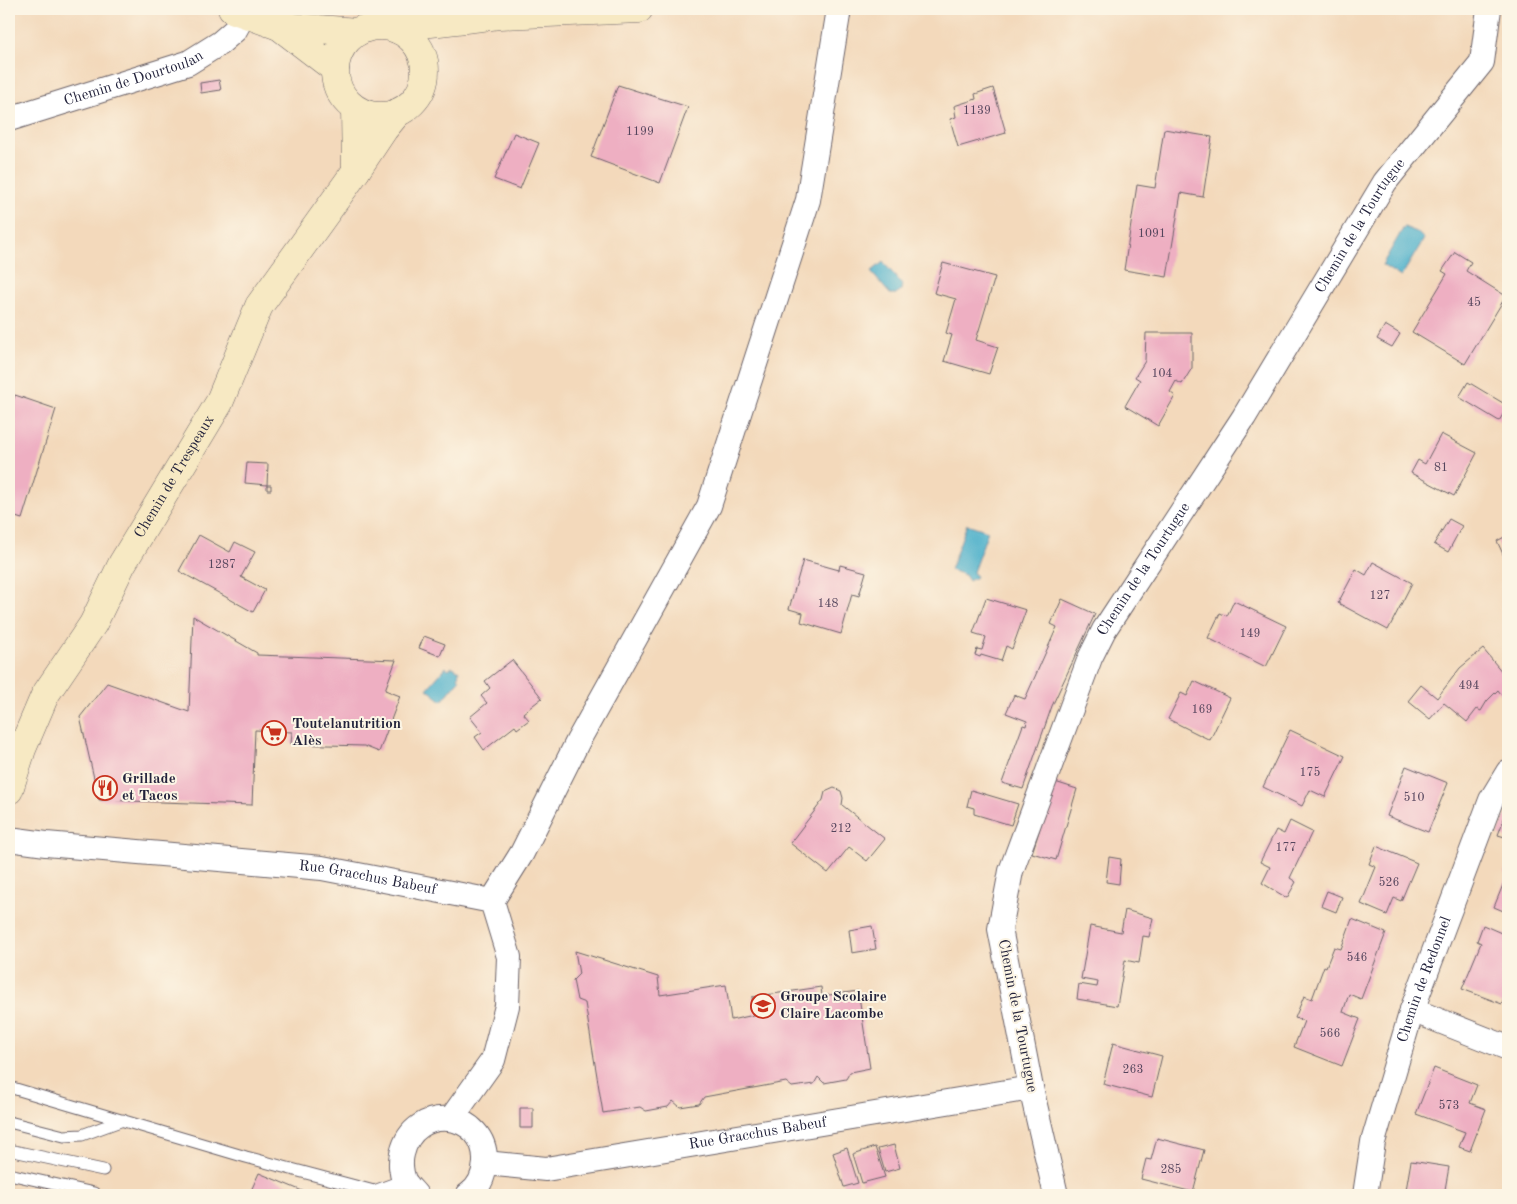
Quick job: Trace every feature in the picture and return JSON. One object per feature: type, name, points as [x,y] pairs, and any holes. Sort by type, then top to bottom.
[{"type":"street","points":[[398,21],[421,52],[425,66],[424,80],[419,94],[410,105],[397,113],[383,116],[368,115],[355,109],[344,98],[337,84],[335,69],[338,55],[346,42],[357,32],[398,21],[413,25],[470,15],[639,9]]},
{"type":"street","points":[[451,1119],[492,1060],[507,1006],[509,957],[492,901],[522,853],[578,741],[709,506],[808,200],[839,9]]},
{"type":"street","name":"Chemin de la Tourtugue","points":[[1056,1195],[1031,1088],[1000,928],[1010,870],[1090,658],[1104,630],[1244,417],[1385,182],[1482,62],[1489,9]]},
{"type":"street","points":[[238,11],[279,26],[357,32]]},
{"type":"street","name":"Chemin de Dourtoulan","points":[[9,119],[188,63],[220,43],[235,30],[238,11]]},
{"type":"street","points":[[421,52],[470,15]]},
{"type":"street","points":[[279,26],[335,69]]},
{"type":"street","points":[[355,109],[356,171]]},
{"type":"street","name":"Chemin de Trespeaux","points":[[9,790],[22,750],[45,695],[93,624],[122,564],[219,403],[259,306],[397,113]]},
{"type":"street","name":"Chemin de Redonnel","points":[[1365,1195],[1373,1142],[1412,1010],[1491,800],[1508,772]]},
{"type":"street","name":"Rue Gracchus Babeuf","points":[[9,839],[46,844],[322,868],[492,901]]},
{"type":"street","points":[[1412,1010],[1508,1048]]},
{"type":"street","name":"Rue Gracchus Babeuf","points":[[485,1163],[546,1169],[1031,1088]]},
{"type":"street","points":[[410,1187],[400,1161],[404,1143],[416,1128],[432,1120],[451,1119],[467,1125],[479,1137],[486,1153],[484,1174],[474,1192],[468,1195]]},
{"type":"lane","points":[[9,1087],[246,1158],[374,1190],[410,1187]]},
{"type":"lane","points":[[9,1122],[64,1136],[82,1135],[123,1120]]},
{"type":"lane","points":[[9,1150],[103,1170]]},
{"type":"lane","points":[[9,1174],[94,1192]]},
{"type":"water","points":[[1404,227],[1417,232],[1424,239],[1401,277],[1382,265]]},
{"type":"water","points":[[883,262],[902,284],[901,290],[896,294],[890,294],[871,272]]},
{"type":"water","points":[[967,524],[988,531],[973,572],[976,577],[969,581],[965,575],[950,570]]},
{"type":"water","points":[[446,667],[448,669],[453,667],[459,671],[458,677],[460,679],[442,701],[427,689]]},
{"type":"building","points":[[219,80],[221,90],[201,93],[200,83]]},
{"type":"building","points":[[618,85],[688,107],[660,183],[591,157]]},
{"type":"building","points":[[993,88],[1006,133],[958,147],[950,119],[956,117],[954,106],[976,99],[975,94]]},
{"type":"building","points":[[1164,129],[1212,137],[1203,197],[1181,193],[1167,277],[1124,270],[1137,185],[1155,188]]},
{"type":"building","points":[[514,133],[539,143],[520,189],[494,179]]},
{"type":"building","points":[[1455,252],[1471,262],[1466,271],[1506,296],[1465,364],[1412,332],[1447,274],[1442,271]]},
{"type":"building","points":[[943,263],[995,277],[976,340],[998,347],[989,374],[944,361],[952,335],[946,333],[956,299],[934,293]]},
{"type":"building","points":[[1385,325],[1400,334],[1392,347],[1377,339]]},
{"type":"building","points":[[1146,333],[1192,333],[1192,368],[1182,384],[1176,381],[1170,392],[1175,396],[1158,426],[1125,406],[1140,380],[1135,377],[1145,361]]},
{"type":"building","points":[[1468,382],[1508,406],[1499,421],[1459,397]]},
{"type":"building","points":[[15,395],[56,409],[22,519],[9,515],[9,413]]},
{"type":"building","points":[[1441,434],[1477,453],[1454,496],[1411,473],[1418,460],[1425,464]]},
{"type":"building","points":[[247,463],[268,464],[267,485],[245,483]]},
{"type":"building","points":[[267,485],[271,485],[271,490],[267,490]]},
{"type":"building","points":[[1449,519],[1462,526],[1448,552],[1434,544]]},
{"type":"building","points":[[199,535],[230,552],[235,542],[255,552],[241,577],[265,590],[253,612],[179,571]]},
{"type":"building","points":[[1508,535],[1508,565],[1497,541]]},
{"type":"building","points":[[803,560],[839,570],[840,565],[866,572],[859,596],[852,594],[841,634],[801,622],[803,613],[789,609]]},
{"type":"building","points":[[1373,562],[1412,583],[1388,630],[1338,603],[1356,569],[1366,575]]},
{"type":"building","points":[[986,598],[1026,610],[1012,649],[1006,646],[1001,661],[975,655],[977,649],[982,650],[986,637],[973,633]]},
{"type":"building","points":[[1062,599],[1095,614],[1052,706],[1023,789],[1002,783],[1023,725],[1026,726],[1027,721],[1006,713],[1014,695],[1025,699],[1057,627],[1051,624]]},
{"type":"building","points":[[1234,601],[1286,626],[1266,667],[1208,638],[1220,613],[1227,616]]},
{"type":"building","points":[[193,616],[257,653],[257,655],[396,660],[385,690],[400,696],[379,752],[364,746],[291,744],[292,732],[255,730],[252,805],[99,800],[80,717],[107,683],[189,712]]},
{"type":"building","points":[[424,636],[445,644],[440,656],[419,648]]},
{"type":"building","points":[[1483,649],[1508,679],[1508,688],[1501,694],[1498,690],[1487,701],[1481,711],[1477,709],[1467,722],[1444,703],[1430,719],[1408,701],[1421,685],[1437,698],[1460,668]]},
{"type":"building","points":[[512,660],[542,698],[523,713],[529,720],[517,729],[515,726],[484,750],[475,737],[482,732],[470,717],[487,703],[481,696],[490,688],[485,681]]},
{"type":"building","points":[[1194,681],[1230,698],[1210,740],[1168,719],[1181,693],[1187,696]]},
{"type":"building","points":[[1290,730],[1345,756],[1325,797],[1310,790],[1302,806],[1263,787]]},
{"type":"building","points":[[1406,766],[1448,783],[1428,832],[1387,816]]},
{"type":"building","points":[[1055,782],[1077,789],[1056,860],[1032,853]]},
{"type":"building","points":[[834,788],[841,791],[842,805],[885,839],[867,861],[849,847],[828,873],[790,843],[823,800],[825,792]]},
{"type":"building","points":[[971,790],[1018,804],[1011,825],[974,814],[974,808],[967,806]]},
{"type":"building","points":[[1505,816],[1508,818],[1508,838],[1498,835]]},
{"type":"building","points":[[1290,821],[1312,832],[1290,878],[1296,882],[1287,898],[1262,883],[1270,867],[1260,862],[1276,830],[1284,834]]},
{"type":"building","points":[[1376,846],[1417,863],[1401,901],[1394,898],[1387,915],[1361,904],[1376,867],[1369,864]]},
{"type":"building","points":[[1109,857],[1121,859],[1119,884],[1106,882]]},
{"type":"building","points":[[1508,862],[1508,913],[1494,907],[1507,875],[1504,873]]},
{"type":"building","points":[[1327,891],[1342,897],[1336,912],[1321,906]]},
{"type":"building","points":[[1125,910],[1153,918],[1149,937],[1143,936],[1139,963],[1125,960],[1117,1006],[1077,999],[1079,984],[1097,987],[1098,982],[1081,979],[1090,926],[1121,932]]},
{"type":"building","points":[[1352,919],[1386,933],[1361,999],[1349,994],[1343,1012],[1360,1019],[1342,1066],[1294,1047],[1304,1021],[1295,1018],[1304,996],[1312,999],[1324,966],[1326,967],[1334,947],[1341,949]]},
{"type":"building","points":[[1483,925],[1508,936],[1508,989],[1502,1004],[1462,989],[1481,943],[1477,941]]},
{"type":"building","points":[[872,926],[876,949],[852,953],[849,930]]},
{"type":"building","points":[[575,951],[658,977],[660,995],[726,985],[731,1020],[754,1015],[752,997],[821,987],[822,996],[858,991],[870,1068],[850,1072],[846,1079],[824,1083],[818,1077],[814,1084],[792,1087],[786,1082],[704,1097],[699,1104],[680,1107],[673,1101],[668,1107],[646,1111],[640,1107],[603,1113],[585,1003],[577,1000],[573,980],[579,974]]},
{"type":"building","points":[[1113,1043],[1162,1056],[1152,1097],[1103,1084]]},
{"type":"building","points":[[1434,1068],[1477,1085],[1470,1103],[1486,1109],[1470,1151],[1459,1147],[1465,1132],[1416,1114]]},
{"type":"building","points":[[520,1108],[533,1108],[533,1128],[520,1128]]},
{"type":"building","points":[[1157,1138],[1204,1150],[1193,1192],[1141,1179],[1146,1159],[1151,1160]]},
{"type":"building","points":[[894,1145],[900,1168],[885,1172],[878,1149]]},
{"type":"building","points":[[875,1147],[885,1177],[862,1183],[853,1154]]},
{"type":"building","points":[[847,1148],[858,1183],[844,1187],[833,1153]]},
{"type":"building","points":[[1411,1161],[1449,1167],[1444,1195],[1415,1195],[1416,1191],[1406,1190]]},
{"type":"building","points":[[259,1173],[312,1195],[249,1195]]},
{"type":"place","name":"Toutelanutrition Alès","points":[[274,733]]},
{"type":"place","name":"Grillade et Tacos","points":[[105,788]]},
{"type":"place","name":"Groupe Scolaire Claire Lacombe","points":[[763,1006]]}]
